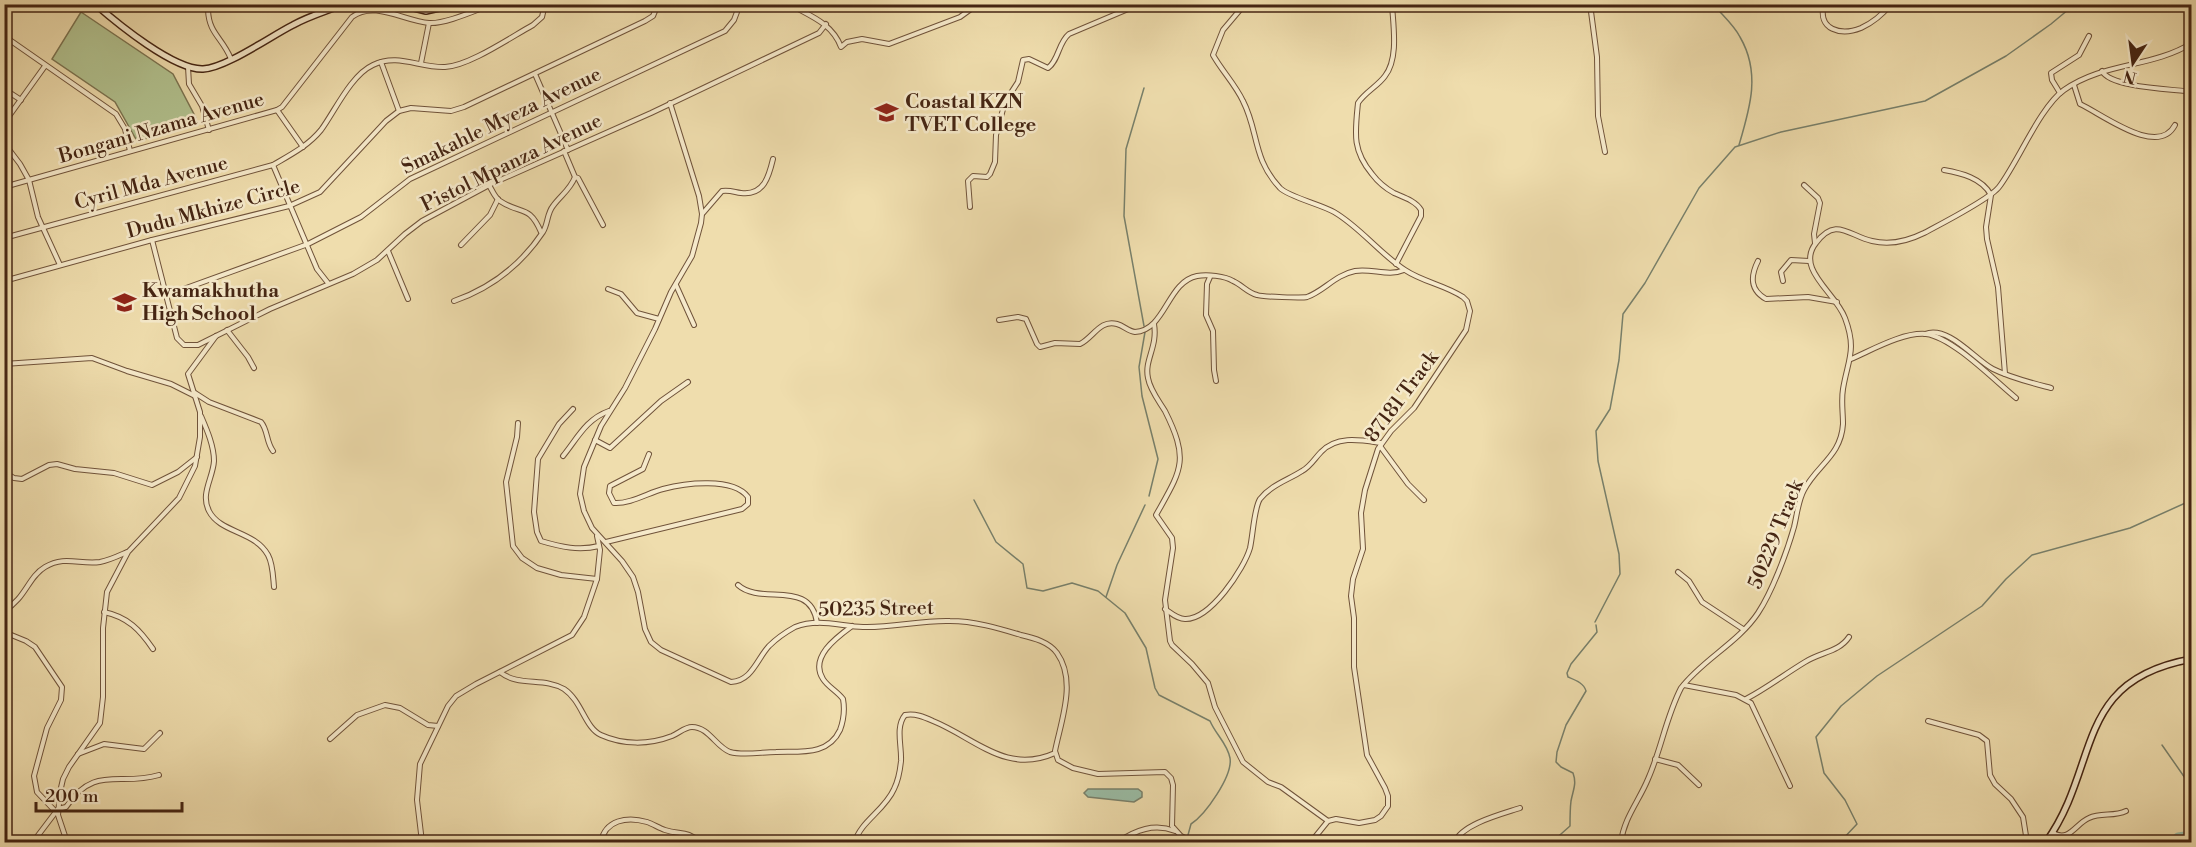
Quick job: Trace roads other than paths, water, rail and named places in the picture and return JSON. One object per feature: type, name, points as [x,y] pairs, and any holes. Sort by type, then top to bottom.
[{"type":"street","points":[[95,4],[165,56],[188,67],[204,69],[213,68],[305,19],[344,4]]},
{"type":"street","points":[[199,4],[208,10],[210,27],[226,47],[231,59]]},
{"type":"street","points":[[208,10],[217,4]]},
{"type":"street","points":[[398,4],[426,11],[457,4]]},
{"type":"street","name":"Bongani Nzama Avenue","points":[[4,187],[277,110],[358,12],[378,10],[429,23],[447,20],[493,4]]},
{"type":"street","points":[[545,4],[542,17],[533,26],[464,62],[446,67],[398,59],[381,62],[399,111],[411,108],[451,111],[464,107],[645,21],[653,16],[658,4]]},
{"type":"street","name":"Smakahle Myeza Avenue","points":[[167,295],[308,244],[361,218],[410,179],[725,31],[734,20],[740,4]]},
{"type":"street","points":[[789,4],[826,24],[841,47],[847,42],[862,39],[889,44],[960,17],[978,4]]},
{"type":"street","points":[[970,207],[968,181],[973,176],[987,177],[992,171],[996,135],[1005,102],[1017,84],[1023,60],[1029,59],[1048,68],[1052,65],[1061,43],[1069,34],[1140,4]]},
{"type":"street","name":"87181 Track","points":[[1245,4],[1223,30],[1213,55],[1243,101],[1251,122],[1257,151],[1267,171],[1285,192],[1340,215],[1396,264],[1462,297],[1469,305],[1470,317],[1466,330],[1418,403],[1375,455],[1361,513],[1363,549],[1353,579],[1351,596],[1354,618],[1354,667],[1367,755],[1385,788],[1388,806],[1375,820],[1359,823],[1336,819],[1328,821]]},
{"type":"street","points":[[1392,4],[1393,48],[1390,68],[1358,103],[1355,133],[1362,162],[1376,179],[1383,187],[1415,203],[1421,210],[1421,216],[1396,264]]},
{"type":"street","points":[[1590,4],[1597,57],[1598,116],[1605,152]]},
{"type":"street","points":[[1824,4],[1822,16],[1827,27],[1843,32],[1868,24],[1891,4]]},
{"type":"street","points":[[421,63],[429,23]]},
{"type":"street","name":"Pistol Mpanza Avenue","points":[[152,240],[174,329],[180,342],[190,346],[198,345],[368,266],[422,221],[489,185],[651,113],[819,33],[826,24]]},
{"type":"street","points":[[4,36],[120,118],[130,151]]},
{"type":"street","points":[[2060,93],[2052,80],[2051,73],[2079,55],[2089,36]]},
{"type":"street","points":[[1782,281],[1781,272],[1791,260],[1809,261],[1810,252],[1815,243],[1826,233],[1841,228],[1871,241],[1894,242],[1913,238],[1991,195],[2000,186],[2060,93],[2102,71],[2165,57],[2192,43]]},
{"type":"street","name":"Cyril Mda Avenue","points":[[4,238],[273,165],[303,147],[321,129],[361,74],[381,62]]},
{"type":"street","points":[[4,123],[45,66]]},
{"type":"street","points":[[188,67],[189,84],[202,106],[209,130]]},
{"type":"street","points":[[2102,71],[2111,79],[2137,85],[2192,92]]},
{"type":"street","points":[[535,74],[575,177],[578,178],[603,225]]},
{"type":"street","points":[[2074,84],[2080,104],[2131,132],[2156,138],[2169,134],[2175,125]]},
{"type":"street","points":[[4,89],[21,100]]},
{"type":"street","name":"50235 Street","points":[[670,103],[699,196],[702,214],[692,256],[625,388],[609,411],[584,467],[580,487],[584,511],[596,532],[633,577],[645,629],[651,642],[661,650],[726,680],[738,681],[746,677],[770,645],[785,633],[798,626],[817,623],[883,626],[960,622],[1027,636],[1049,646],[1058,654],[1066,673],[1067,682],[1055,753]]},
{"type":"street","points":[[277,110],[303,147]]},
{"type":"street","name":"Dudu Mkhize Circle","points":[[4,281],[152,240],[289,206],[320,192],[386,121],[399,111]]},
{"type":"street","points":[[4,143],[29,180],[36,210],[60,266]]},
{"type":"street","points":[[702,214],[722,191],[747,193],[764,186],[769,177],[773,159]]},
{"type":"street","points":[[273,165],[319,272],[328,283]]},
{"type":"street","points":[[1944,170],[1984,184],[1991,195],[1986,227],[1998,287],[2005,374]]},
{"type":"street","points":[[454,301],[478,292],[513,269],[542,233],[553,206],[570,188],[575,177]]},
{"type":"street","points":[[489,185],[498,199],[531,214],[542,233]]},
{"type":"street","points":[[1804,185],[1820,202],[1814,234],[1815,243]]},
{"type":"street","points":[[461,245],[495,209],[498,199]]},
{"type":"street","points":[[388,251],[408,299]]},
{"type":"street","points":[[1758,261],[1753,270],[1752,283],[1755,290],[1766,299],[1808,297],[1838,302]]},
{"type":"street","name":"50229 Track","points":[[1621,843],[1629,814],[1646,784],[1673,703],[1683,685],[1759,612],[1787,549],[1803,491],[1836,448],[1842,429],[1843,389],[1851,359],[1850,332],[1838,302],[1813,272],[1809,261]]},
{"type":"street","points":[[999,320],[1026,318],[1037,344],[1042,348],[1055,343],[1080,344],[1108,323],[1118,324],[1135,332],[1145,331],[1154,324],[1179,288],[1194,277],[1210,276],[1232,280],[1258,296],[1301,298],[1313,294],[1340,276],[1354,271],[1390,274],[1405,270]]},
{"type":"street","points":[[1210,276],[1207,284],[1206,315],[1213,332],[1216,381]]},
{"type":"street","points":[[676,285],[694,325]]},
{"type":"street","points":[[608,289],[621,294],[637,313],[659,319]]},
{"type":"street","points":[[1154,324],[1155,344],[1148,363],[1147,375],[1152,390],[1176,435],[1180,462],[1178,474],[1156,515],[1169,531],[1173,548],[1165,609],[1172,645],[1192,664],[1208,684],[1215,707],[1243,762],[1268,782],[1281,787],[1328,821],[1311,843]]},
{"type":"street","points":[[227,330],[254,369]]},
{"type":"street","points":[[1851,359],[1892,341],[1933,333],[1957,341],[1989,367],[2051,388]]},
{"type":"street","points":[[1925,334],[1958,349],[2016,398]]},
{"type":"street","points":[[216,335],[188,374],[214,457],[206,491],[208,510],[217,521],[246,535],[264,550],[271,563],[274,587]]},
{"type":"street","points":[[4,364],[92,358],[171,384],[209,402],[261,422],[273,451]]},
{"type":"street","points":[[595,440],[610,448],[661,402],[688,382]]},
{"type":"street","points":[[573,409],[560,424],[538,459],[534,522],[541,541],[559,547],[586,549],[599,546]]},
{"type":"street","points":[[562,456],[586,424],[597,415],[609,411]]},
{"type":"street","points":[[33,843],[57,811],[63,779],[100,723],[103,697],[104,612],[108,592],[128,552],[178,498],[187,484],[197,456],[200,415]]},
{"type":"street","points":[[518,423],[517,437],[506,482],[513,546],[522,558],[537,568],[561,575],[597,579]]},
{"type":"street","points":[[1165,609],[1176,616],[1187,619],[1206,610],[1221,597],[1247,555],[1255,523],[1256,508],[1266,493],[1305,469],[1328,446],[1350,440],[1381,445],[1408,484],[1424,500]]},
{"type":"street","points":[[605,542],[742,509],[748,504],[748,497],[740,490],[725,485],[705,483],[683,484],[614,503],[609,493],[610,486],[638,472],[645,466],[649,454]]},
{"type":"street","points":[[4,472],[21,479],[49,465],[57,464],[75,469],[114,473],[152,485],[178,472],[197,456]]},
{"type":"street","points":[[422,843],[417,810],[418,772],[422,757],[448,706],[456,696],[572,636],[584,616],[597,579],[599,546],[596,532]]},
{"type":"street","points":[[4,611],[18,602],[38,572],[47,566],[67,560],[99,562],[128,552]]},
{"type":"street","points":[[1678,572],[1689,581],[1702,602],[1743,629]]},
{"type":"street","points":[[738,585],[750,593],[776,594],[808,603],[814,609],[817,623]]},
{"type":"street","points":[[104,612],[124,617],[132,623],[153,649]]},
{"type":"street","points":[[500,672],[511,679],[536,680],[556,685],[575,699],[596,732],[629,743],[667,738],[693,727],[702,730],[722,747],[733,752],[812,751],[827,746],[833,741],[842,724],[843,699],[824,681],[820,672],[820,664],[825,649],[852,626]]},
{"type":"street","points":[[4,632],[35,647],[62,687],[61,700],[47,728],[34,776],[38,792],[57,811],[67,843]]},
{"type":"street","points":[[1746,699],[1814,657],[1837,649],[1849,637]]},
{"type":"street","points":[[2046,843],[2067,807],[2093,731],[2109,703],[2128,684],[2148,671],[2169,663],[2192,659]]},
{"type":"street","points":[[1683,685],[1746,699],[1755,708],[1790,786]]},
{"type":"street","points":[[330,739],[357,715],[384,705],[400,708],[428,725],[438,726]]},
{"type":"street","points":[[855,843],[860,831],[881,809],[894,788],[901,764],[900,727],[905,715],[913,714],[955,731],[987,751],[1009,758],[1038,760],[1055,753],[1058,760],[1073,768],[1098,774],[1165,772],[1171,778],[1173,785],[1172,826],[1175,831]]},
{"type":"street","points":[[1928,721],[1979,735],[1987,741],[1990,775],[2023,817],[2027,843]]},
{"type":"street","points":[[77,755],[104,744],[144,749],[160,732]]},
{"type":"street","points":[[1655,759],[1678,765],[1699,784]]},
{"type":"street","points":[[57,811],[66,807],[70,800],[84,788],[102,779],[147,778],[159,775]]},
{"type":"street","points":[[1455,843],[1461,832],[1493,816],[1520,808]]},
{"type":"street","points":[[2053,833],[2060,836],[2067,835],[2073,832],[2081,822],[2092,816],[2126,811]]},
{"type":"street","points":[[601,843],[604,832],[609,826],[629,820],[644,821],[667,831],[688,833],[700,843]]},
{"type":"street","points":[[1118,843],[1130,835],[1156,826],[1175,831],[1193,843]]},
{"type":"waterway","points":[[1713,4],[1737,33],[1750,64],[1752,91],[1739,145]]},
{"type":"waterway","points":[[1595,622],[1620,574],[1619,554],[1598,461],[1596,431],[1610,409],[1619,360],[1623,314],[1645,283],[1699,188],[1735,147],[1781,132],[1925,101],[2006,56],[2075,4]]},
{"type":"waterway","points":[[1144,88],[1126,149],[1124,216],[1144,326]]},
{"type":"waterway","points":[[1145,332],[1139,367],[1142,396],[1158,459],[1149,496]]},
{"type":"waterway","points":[[974,500],[996,542],[1023,564],[1027,588],[1043,591],[1072,583],[1098,591],[1125,613],[1146,648],[1155,688],[1159,695],[1210,721],[1226,748],[1230,766],[1217,794],[1191,824],[1188,835]]},
{"type":"waterway","points":[[1840,842],[1857,824],[1845,800],[1824,773],[1816,737],[1841,706],[1877,676],[1982,606],[2032,555],[2130,528],[2192,500]]},
{"type":"waterway","points":[[1106,597],[1117,565],[1145,505]]},
{"type":"waterway","points":[[1552,842],[1570,826],[1571,801],[1575,784],[1573,773],[1556,762],[1557,752],[1566,725],[1586,691],[1581,684],[1568,677],[1567,673],[1571,664],[1597,632],[1596,625]]},
{"type":"waterway","points":[[2162,745],[2192,788]]},
{"type":"waterway","points":[[2173,842],[2178,837],[2192,835]]},
{"type":"place","name":"Coastal KZN TVET College","points":[[887,113]]},
{"type":"place","name":"Kwamakhutha High School","points":[[124,302]]}]
